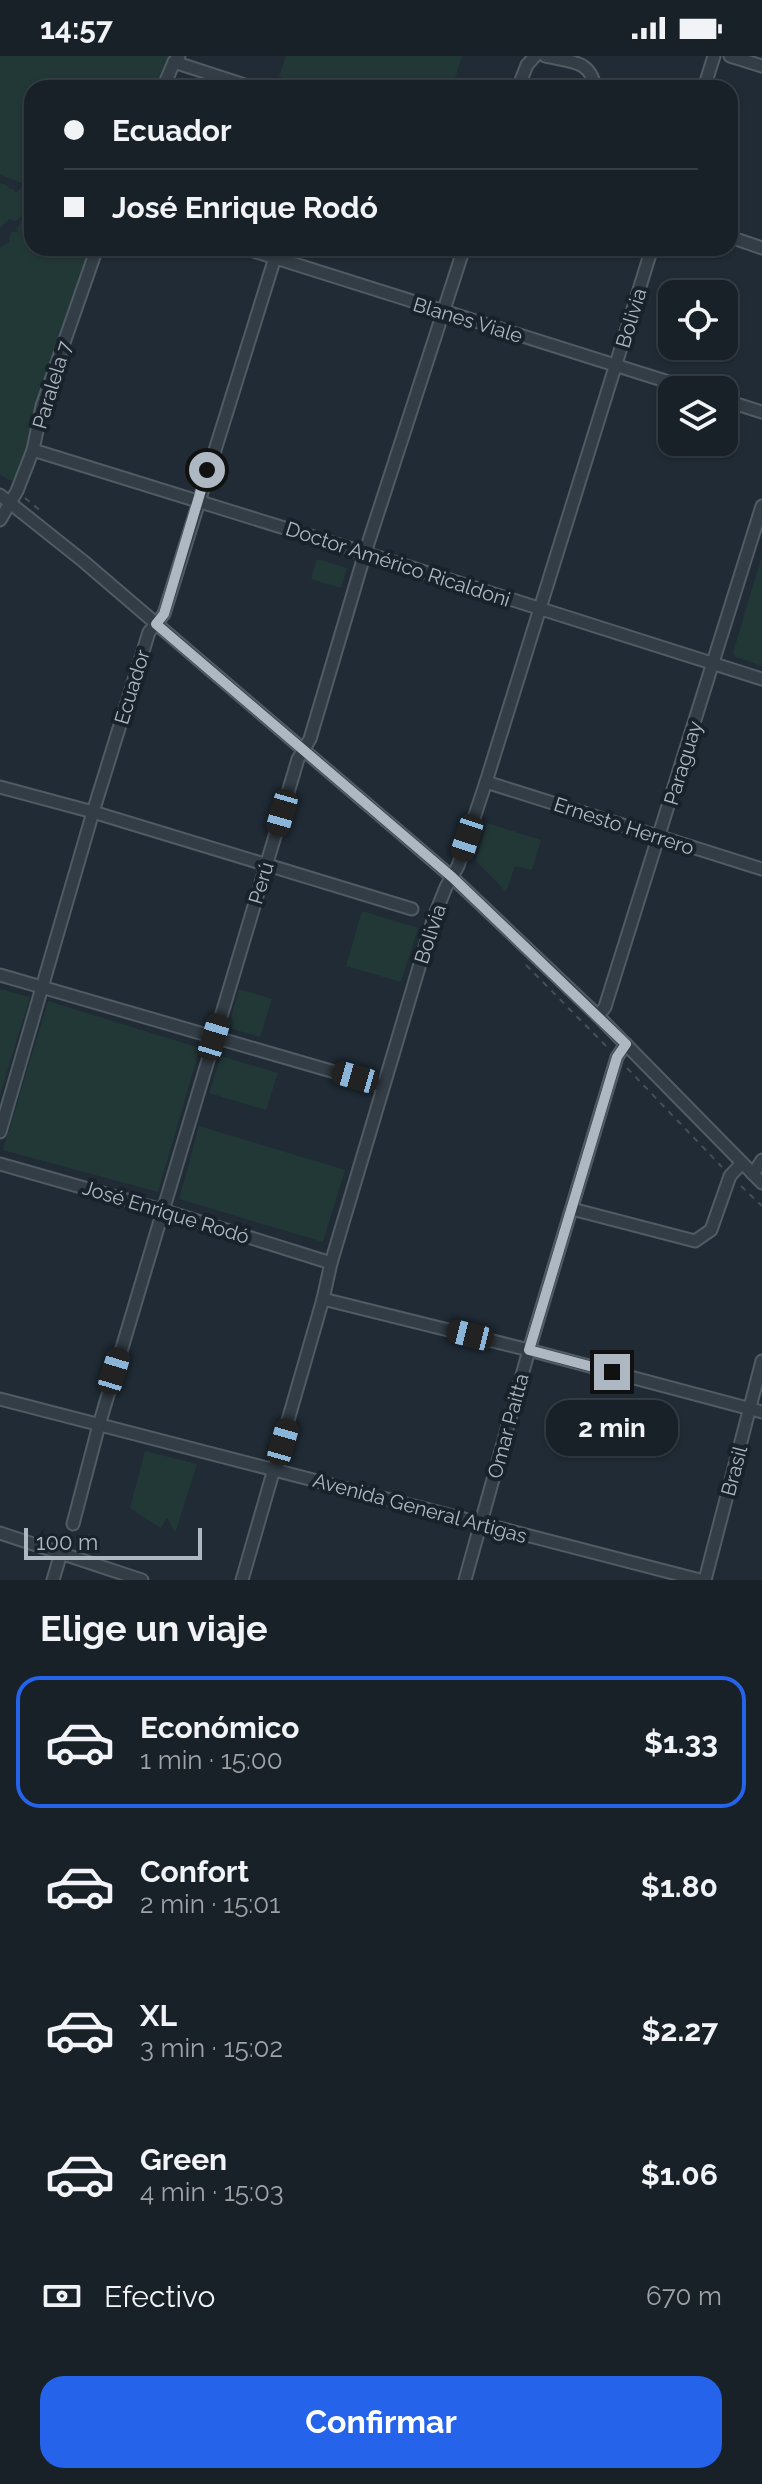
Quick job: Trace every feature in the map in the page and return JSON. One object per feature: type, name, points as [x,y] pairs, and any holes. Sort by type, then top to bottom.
[{"type":"street","points":[[521,80],[527,65],[535,56]]},
{"type":"street","points":[[545,56],[584,65],[590,70],[593,80]]},
{"type":"street","points":[[706,80],[714,56]]},
{"type":"street","points":[[730,56],[762,66]]},
{"type":"street","points":[[167,80],[176,59],[232,80]]},
{"type":"street","points":[[738,240],[762,248]]},
{"type":"street","name":"Paralela 7","points":[[0,520],[5,498],[33,450],[42,406],[94,256]]},
{"type":"street","name":"Ecuador","points":[[0,1132],[149,632],[164,614],[275,256]]},
{"type":"street","name":"Blanes Viale","points":[[285,256],[444,312],[658,378]]},
{"type":"street","name":"Perú","points":[[73,1524],[162,1210],[298,759],[310,739],[365,553],[462,256]]},
{"type":"street","name":"Bolivia","points":[[242,1580],[331,1263],[434,917],[458,866],[486,782],[650,256]]},
{"type":"street","points":[[738,404],[762,412]]},
{"type":"street","name":"Doctor Américo Ricaldoni","points":[[33,450],[762,679]]},
{"type":"street","points":[[5,498],[452,877],[598,1016],[758,1179]]},
{"type":"street","name":"Paraguay","points":[[598,1016],[605,1007],[660,838],[762,506]]},
{"type":"street","name":"Ernesto Herrero","points":[[486,782],[762,869]]},
{"type":"street","points":[[0,787],[93,812],[412,909]]},
{"type":"street","points":[[0,975],[383,1086]]},
{"type":"street","name":"Omar Paitta","points":[[465,1580],[529,1350],[617,1057],[626,1044]]},
{"type":"street","points":[[758,1179],[762,1160]]},
{"type":"street","points":[[572,1209],[695,1241],[711,1230],[730,1176],[742,1163]]},
{"type":"street","name":"José Enrique Rodó","points":[[0,1164],[331,1263]]},
{"type":"street","points":[[323,1299],[756,1410]]},
{"type":"street","name":"Brasil","points":[[703,1580],[756,1410],[762,1361]]},
{"type":"street","name":"Avenida General Artigas","points":[[0,1399],[703,1580]]},
{"type":"street","points":[[0,1533],[142,1580]]},
{"type":"street","points":[[53,1580],[61,1553]]},
{"type":"path","points":[[527,966],[762,1206]]},
{"type":"green space","points":[[0,56],[176,56],[163,80],[24,80],[24,184],[0,175]]},
{"type":"green space","points":[[286,56],[462,56],[454,80],[288,80],[279,77]]},
{"type":"green space","points":[[0,183],[16,193],[24,185],[24,216],[15,221],[9,219],[0,228]]},
{"type":"green space","points":[[24,217],[24,256],[87,256],[35,405],[23,460],[15,480],[9,480],[0,474],[0,248],[9,242],[11,232],[18,232]]},
{"type":"green space","points":[[762,555],[762,666],[736,657],[733,653]]},
{"type":"green space","points":[[317,559],[347,568],[341,588],[311,579]]},
{"type":"green space","points":[[487,823],[541,840],[532,870],[515,866],[506,892],[476,861]]},
{"type":"green space","points":[[362,911],[418,928],[401,982],[346,966]]},
{"type":"green space","points":[[0,989],[30,997],[0,1095]]},
{"type":"green space","points":[[239,989],[272,999],[260,1037],[232,1029],[229,1023]]},
{"type":"green space","points":[[48,1001],[200,1048],[158,1192],[3,1150]]},
{"type":"green space","points":[[221,1056],[278,1073],[266,1110],[209,1093]]},
{"type":"green space","points":[[199,1126],[345,1170],[323,1242],[179,1199]]},
{"type":"green space","points":[[145,1451],[197,1464],[175,1533],[167,1518],[161,1528],[130,1508]]},
{"type":"route","points":[[207,470],[164,614],[156,624],[452,877],[626,1044],[617,1057],[529,1350],[612,1372]]}]
